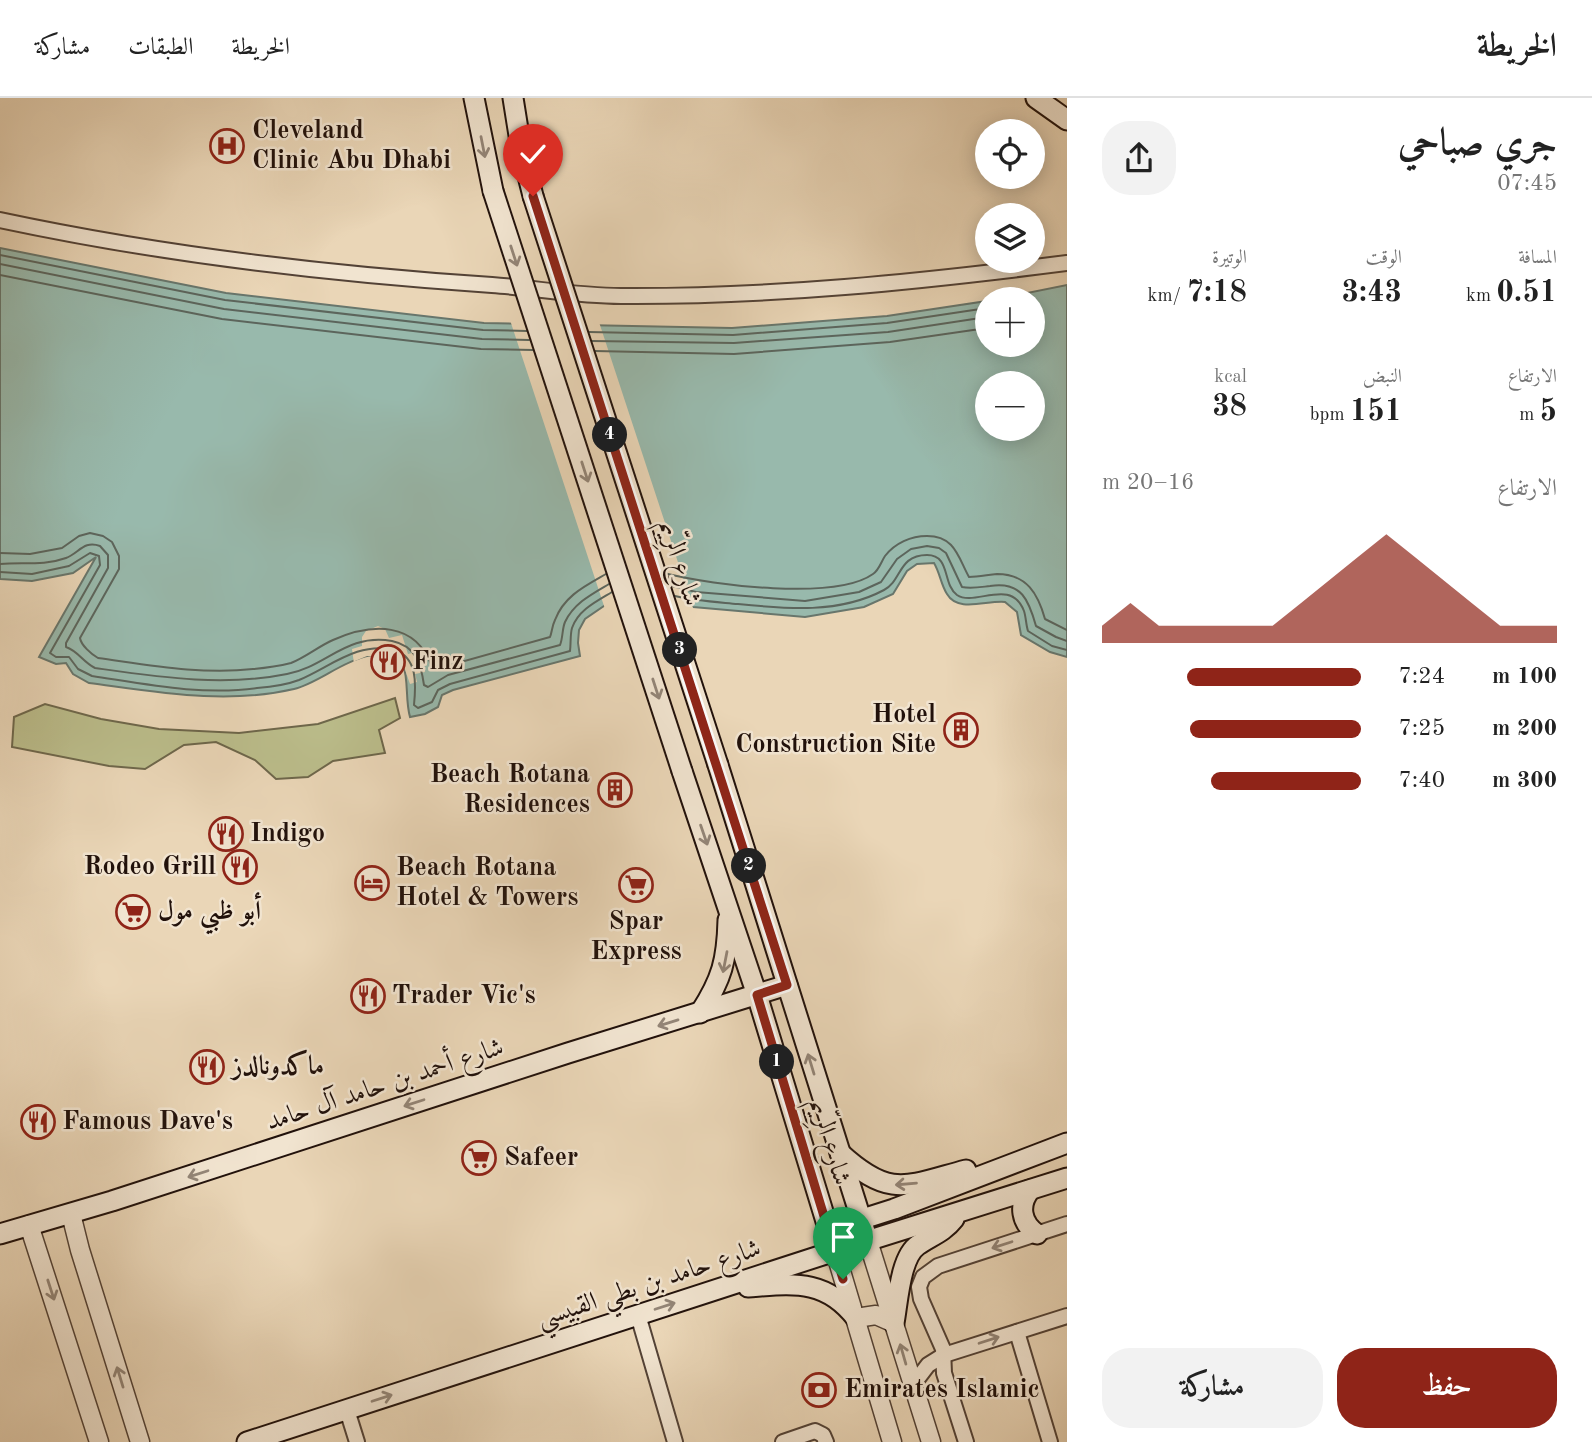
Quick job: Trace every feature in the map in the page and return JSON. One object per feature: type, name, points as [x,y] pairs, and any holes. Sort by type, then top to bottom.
[{"type":"main road","name":"شارع الرِّيم","points":[[474,98],[493,191],[728,905],[835,1251]]},
{"type":"main road","name":"شارع الرِّيم","points":[[513,98],[521,148],[533,196],[718,765],[868,1241]]},
{"type":"main road","points":[[1036,98],[1064,118]]},
{"type":"main road","points":[[700,1013],[722,975],[727,949],[728,905]]},
{"type":"main road","name":"شارع أحمد بن حامد آل حامد","points":[[0,1234],[71,1214],[545,1060],[787,985]]},
{"type":"main road","points":[[839,1153],[858,1170],[886,1185],[910,1185],[1067,1143]]},
{"type":"main road","points":[[828,1230],[894,1209],[1067,1143]]},
{"type":"main road","name":"شارع حامد بن بطي القبيسي","points":[[247,1442],[1067,1178]]},
{"type":"main road","points":[[1030,1189],[1023,1202],[1023,1217],[1026,1224],[1037,1234]]},
{"type":"main road","points":[[894,1323],[905,1265],[912,1250],[944,1230],[956,1215]]},
{"type":"main road","points":[[715,1290],[790,1284],[808,1286],[830,1294],[856,1318]]},
{"type":"street","points":[[0,220],[139,247],[289,269],[618,296],[795,292],[1067,263]]},
{"type":"street","points":[[71,1214],[140,1442]]},
{"type":"street","points":[[966,1442],[944,1373],[944,1355],[921,1299],[919,1287],[923,1278],[938,1265],[1067,1224]]},
{"type":"street","points":[[29,1225],[99,1442]]},
{"type":"street","name":"شارع الرِّيم","points":[[868,1241],[931,1442]]},
{"type":"street","name":"شارع الرِّيم","points":[[835,1251],[890,1440]]},
{"type":"street","points":[[638,1315],[675,1442]]},
{"type":"street","points":[[856,1318],[876,1315],[894,1323]]},
{"type":"street","points":[[912,1386],[928,1365],[944,1355],[1067,1316]]},
{"type":"street","points":[[1017,1332],[1050,1442]]},
{"type":"street","points":[[347,1410],[358,1442]]},
{"type":"street","points":[[783,1442],[815,1431],[823,1435],[825,1442]]},
{"type":"green space","points":[[395,698],[400,718],[379,730],[385,753],[333,761],[308,777],[276,779],[255,760],[216,742],[184,745],[145,769],[109,766],[12,747],[14,717],[45,704],[101,719],[159,729],[239,733],[318,724]]},
{"type":"water","points":[[0,248],[226,293],[484,323],[732,328],[887,316],[975,303],[975,357],[1045,357],[1045,289],[1067,285],[1067,657],[1050,652],[1021,635],[1017,612],[1005,602],[958,603],[947,594],[934,563],[917,564],[907,571],[893,594],[864,607],[805,617],[693,607],[652,598],[620,595],[585,619],[579,630],[580,656],[453,690],[442,695],[438,707],[425,714],[410,717],[403,664],[389,657],[376,655],[362,657],[294,689],[268,694],[217,697],[89,683],[73,674],[66,663],[56,664],[39,657],[96,557],[73,573],[32,581],[0,579]]},
{"type":"pier","points":[[510,320],[599,322],[694,611],[651,601],[621,599],[605,609]]},
{"type":"pier","points":[[378,626],[385,629],[389,638],[402,635],[408,654],[420,651],[425,672],[415,674],[417,682],[410,684],[403,664],[391,657],[367,656],[354,664],[352,649],[362,646],[362,637],[366,631]]},
{"type":"place","name":"Cleveland Clinic Abu Dhabi","points":[[227,146]]},
{"type":"place","name":"Finz","points":[[388,662]]},
{"type":"place","name":"Hotel Construction Site","points":[[961,730]]},
{"type":"place","name":"Beach Rotana Residences","points":[[615,790]]},
{"type":"place","name":"Indigo","points":[[226,834]]},
{"type":"place","name":"Rodeo Grill","points":[[240,867]]},
{"type":"place","name":"Beach Rotana Hotel & Towers","points":[[372,883]]},
{"type":"place","name":"Spar Express","points":[[636,885]]},
{"type":"place","name":"أبو ظبي مول","points":[[133,912]]},
{"type":"place","name":"Trader Vic's","points":[[368,996]]},
{"type":"place","name":"ماكدونالدز","points":[[207,1067]]},
{"type":"place","name":"Famous Dave's","points":[[38,1122]]},
{"type":"place","name":"Safeer","points":[[479,1158]]},
{"type":"place","name":"Emirates Islamic","points":[[819,1390]]},
{"type":"route","points":[[533,196],[787,985],[757,995],[843,1279]]}]
